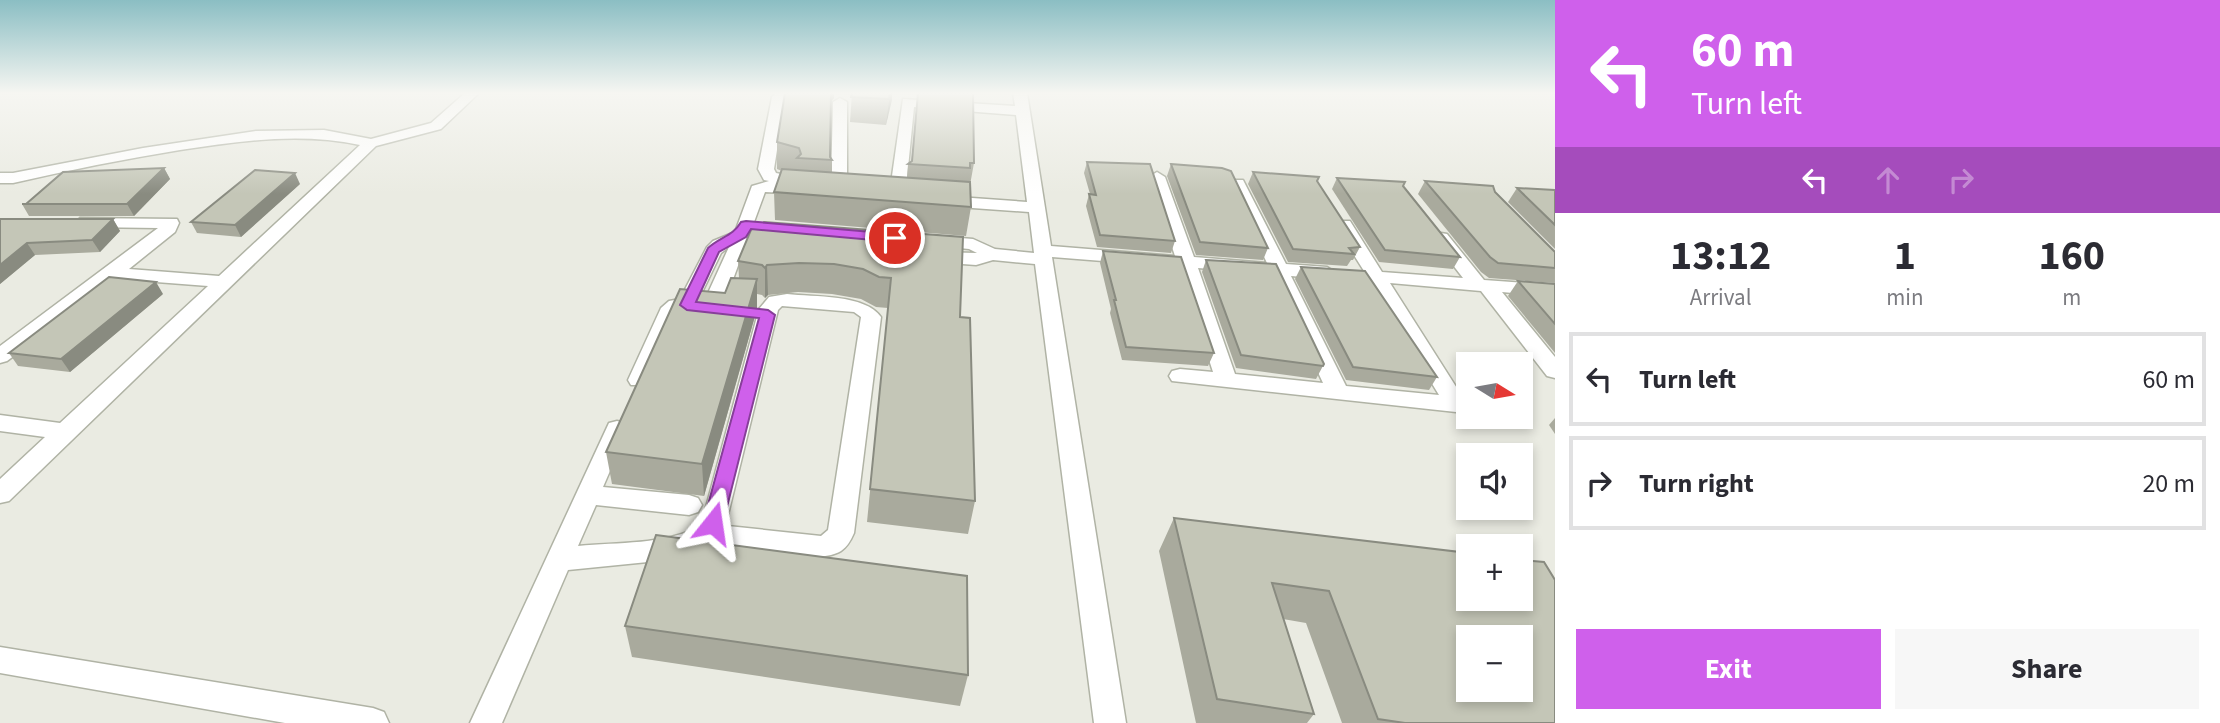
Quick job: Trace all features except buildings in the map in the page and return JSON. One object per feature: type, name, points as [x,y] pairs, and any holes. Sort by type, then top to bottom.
[{"type":"street","points":[[0,178],[13,178],[92,159],[262,134],[338,134],[371,143],[436,127]]},
{"type":"street","points":[[774,127],[766,174],[778,179],[1036,204]]},
{"type":"street","points":[[841,127],[844,187]]},
{"type":"street","points":[[910,127],[917,193]]},
{"type":"street","points":[[1025,127],[1110,723]]},
{"type":"street","points":[[0,494],[371,143]]},
{"type":"street","points":[[1157,177],[1227,381]]},
{"type":"street","points":[[1237,183],[1339,393]]},
{"type":"street","points":[[761,308],[718,296],[748,234],[760,188],[844,187]]},
{"type":"street","points":[[1180,376],[1456,404],[1335,213]]},
{"type":"street","points":[[0,356],[113,273],[169,228],[171,223],[69,223]]},
{"type":"street","points":[[1431,226],[1555,371]]},
{"type":"street","points":[[687,305],[719,244],[748,234]]},
{"type":"street","points":[[916,248],[968,260],[991,254],[1187,262],[1555,291]]},
{"type":"street","points":[[113,273],[223,282]]},
{"type":"street","points":[[486,723],[671,308],[676,305],[761,308],[787,300],[858,307],[867,311],[871,317],[841,533],[835,543],[827,547],[813,548],[723,536],[715,531],[713,523],[761,308]]},
{"type":"street","points":[[0,423],[65,432]]},
{"type":"street","points":[[588,495],[689,505]]},
{"type":"street","points":[[557,563],[574,557],[691,544],[715,531]]},
{"type":"street","points":[[0,660],[373,723]]},
{"type":"route","points":[[713,523],[768,315],[687,305],[713,251],[719,244],[742,234],[746,225],[895,238]]}]
